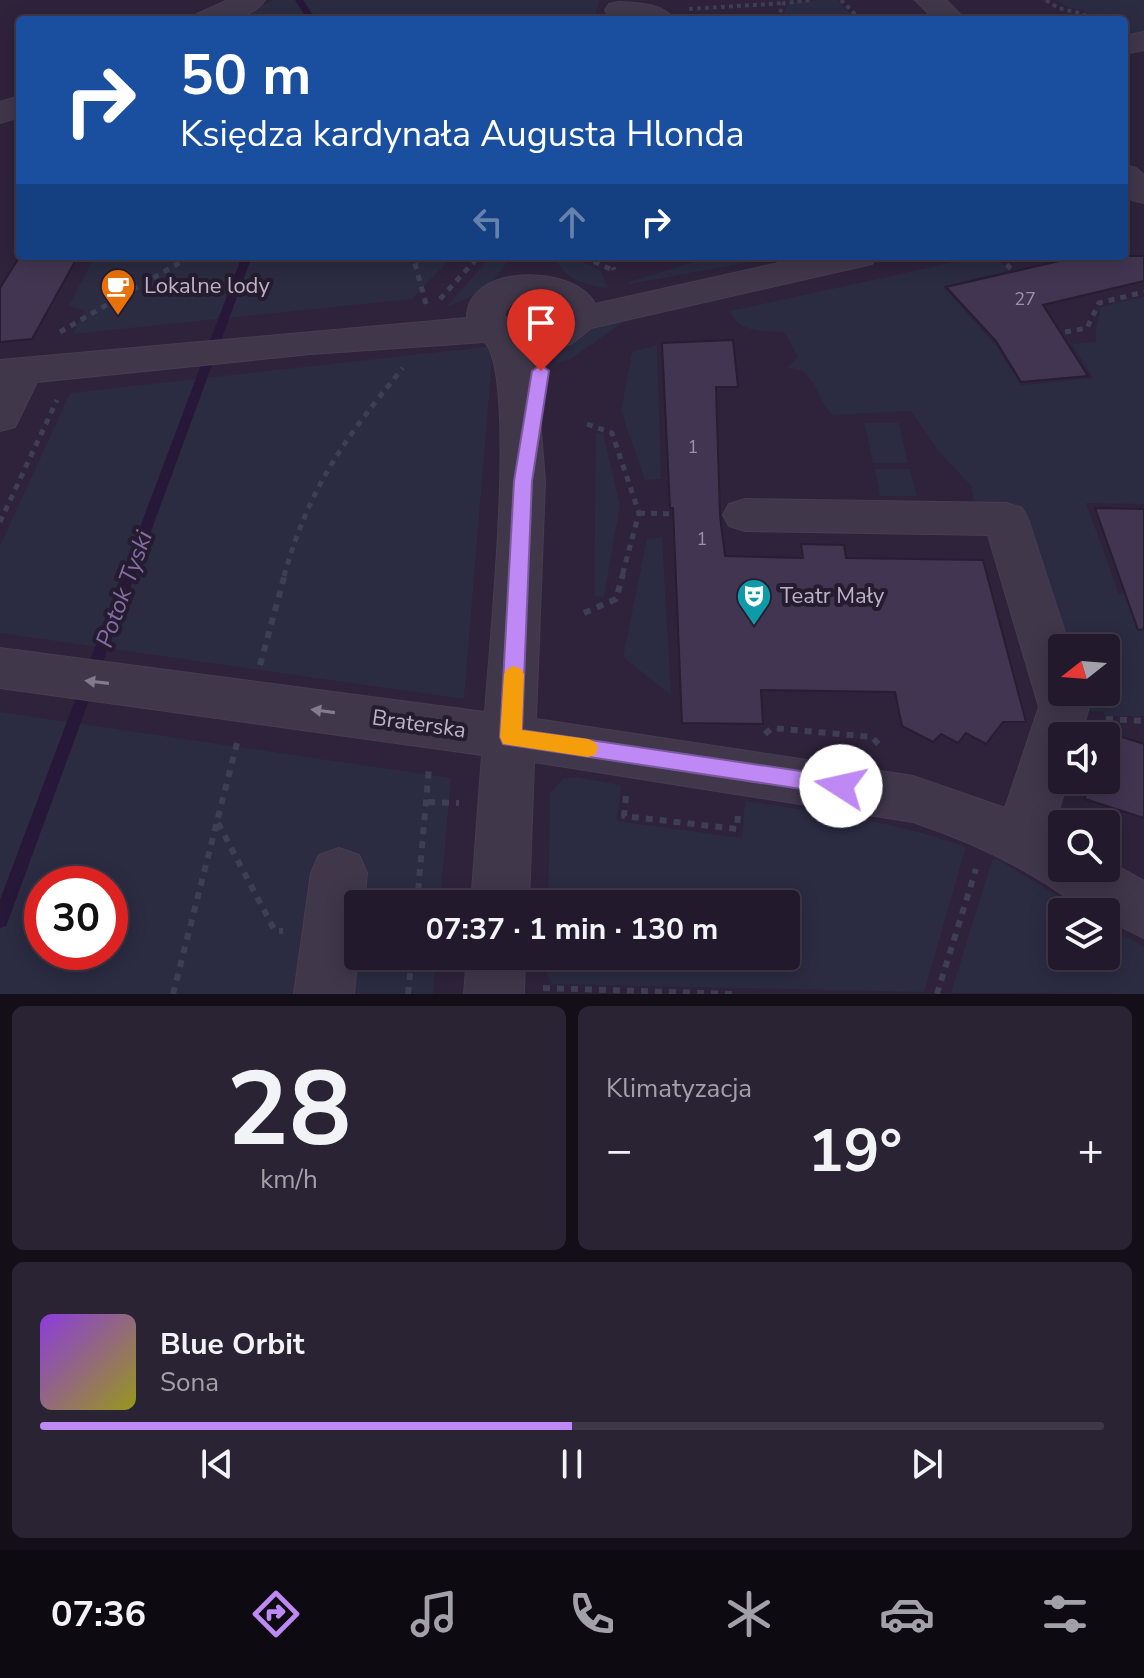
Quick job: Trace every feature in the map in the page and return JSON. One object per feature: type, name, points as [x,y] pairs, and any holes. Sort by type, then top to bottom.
[{"type":"street","points":[[216,16],[251,0]]},
{"type":"street","points":[[929,0],[947,16]]},
{"type":"street","points":[[618,10],[670,15]]},
{"type":"street","points":[[1128,179],[1144,194]]},
{"type":"street","points":[[501,890],[523,481],[516,370],[499,314],[516,260]]},
{"type":"street","points":[[0,417],[11,372],[475,329],[499,314],[527,285],[558,299],[730,283],[840,260]]},
{"type":"street","points":[[499,314],[531,342],[558,299]]},
{"type":"street","points":[[523,481],[558,299]]},
{"type":"street","points":[[745,515],[1006,519],[1064,707],[1033,858]]},
{"type":"street","name":"Braterska","points":[[0,668],[511,737],[913,799],[970,817],[1033,858],[1144,911]]},
{"type":"street","points":[[324,994],[339,873]]},
{"type":"path","points":[[670,15],[812,0]]},
{"type":"path","points":[[841,0],[857,16]]},
{"type":"path","points":[[1046,0],[1062,12],[1082,12],[1088,16]]},
{"type":"path","points":[[779,16],[784,3]]},
{"type":"path","points":[[55,336],[184,260]]},
{"type":"path","points":[[413,260],[426,305]]},
{"type":"path","points":[[435,304],[474,260]]},
{"type":"path","points":[[590,260],[615,271]]},
{"type":"path","points":[[611,260],[619,280]]},
{"type":"path","points":[[1002,260],[1013,271]]},
{"type":"path","points":[[1065,332],[1087,328],[1099,303],[1144,292]]},
{"type":"path","points":[[0,522],[62,389]]},
{"type":"path","points":[[584,613],[616,599],[639,513],[612,433],[587,424]]},
{"type":"path","points":[[639,513],[674,514]]},
{"type":"path","points":[[418,890],[430,755]]},
{"type":"path","points":[[217,822],[275,931],[332,936]]},
{"type":"path","points":[[937,994],[1033,858]]},
{"type":"path","points":[[408,994],[411,970]]},
{"type":"path","points":[[509,979],[735,994]]},
{"type":"shaded area","points":[[274,0],[599,0],[595,16],[238,16]]},
{"type":"shaded area","points":[[837,0],[853,16],[783,16],[788,3]]},
{"type":"shaded area","points":[[1057,0],[1144,0],[1144,35],[1128,38],[1128,16],[1096,16],[1067,7]]},
{"type":"shaded area","points":[[93,260],[449,260],[412,299],[73,334],[84,311],[69,305]]},
{"type":"shaded area","points":[[700,260],[763,260],[630,284]]},
{"type":"shaded area","points":[[965,260],[998,260],[1008,271],[943,286],[996,346],[1021,385],[1093,378],[1072,344],[1096,342],[1101,307],[1144,297],[1144,504],[1086,503],[1119,594],[1144,595],[1144,716],[1106,716],[1102,711],[1084,711],[1080,706],[1120,706],[1120,634],[1053,634],[976,510],[971,486],[937,449],[911,411],[833,415],[805,373],[787,368],[798,357],[784,332],[745,327],[730,311]]},
{"type":"shaded area","points":[[507,261],[496,277],[481,290],[446,307],[486,262]]},
{"type":"shaded area","points":[[557,261],[583,262],[601,271],[608,288],[572,278]]},
{"type":"shaded area","points":[[621,316],[623,322],[571,359],[555,364],[558,353],[571,337]]},
{"type":"shaded area","points":[[657,345],[661,479],[645,480],[621,411],[632,352]]},
{"type":"shaded area","points":[[493,346],[464,699],[0,633],[0,546],[70,393]]},
{"type":"shaded area","points":[[865,423],[899,423],[908,463],[873,463]]},
{"type":"shaded area","points":[[596,433],[603,433],[620,505],[604,597],[594,596]]},
{"type":"shaded area","points":[[875,469],[910,469],[917,496],[880,496]]},
{"type":"shaded area","points":[[662,537],[671,695],[623,657],[647,539]]},
{"type":"shaded area","points":[[0,712],[451,778],[441,890],[344,890],[344,970],[435,970],[433,994],[0,994]]},
{"type":"shaded area","points":[[576,777],[621,785],[617,821],[742,838],[745,801],[884,824],[966,847],[924,992],[552,984],[547,970],[800,970],[800,890],[548,890],[550,793],[563,779]]},
{"type":"shaded area","points":[[997,859],[1062,898],[1048,898],[1048,970],[1120,970],[1120,933],[1144,947],[1144,994],[951,993],[992,860]]},
{"type":"building","points":[[1128,256],[1144,256],[1144,281],[1043,305],[1088,376],[1021,382],[996,341],[946,287],[1064,260],[1128,260]]},
{"type":"building","points":[[18,260],[76,260],[32,339],[0,342],[0,288]]},
{"type":"building","points":[[733,340],[738,387],[716,387],[720,516],[725,556],[803,558],[801,544],[844,545],[846,558],[983,560],[1026,722],[1003,722],[986,744],[966,733],[958,743],[941,734],[933,742],[902,726],[895,692],[761,690],[763,724],[682,723],[662,343]]},
{"type":"building","points":[[1095,508],[1144,509],[1144,629],[1138,630]]},
{"type":"building","points":[[1120,736],[1144,744],[1144,818],[1085,799],[1086,794],[1120,794]]},
{"type":"waterway","name":"Potok Tyski","points":[[299,0],[309,16]]},
{"type":"waterway","name":"Potok Tyski","points":[[0,921],[246,260]]},
{"type":"slow traffic","points":[[514,674],[511,737],[588,748]]},
{"type":"place","name":"Lokalne lody","points":[[118,317]]},
{"type":"place","name":"Teatr Mały","points":[[754,627]]},
{"type":"route","points":[[541,371],[523,481],[511,737],[841,786]]}]
